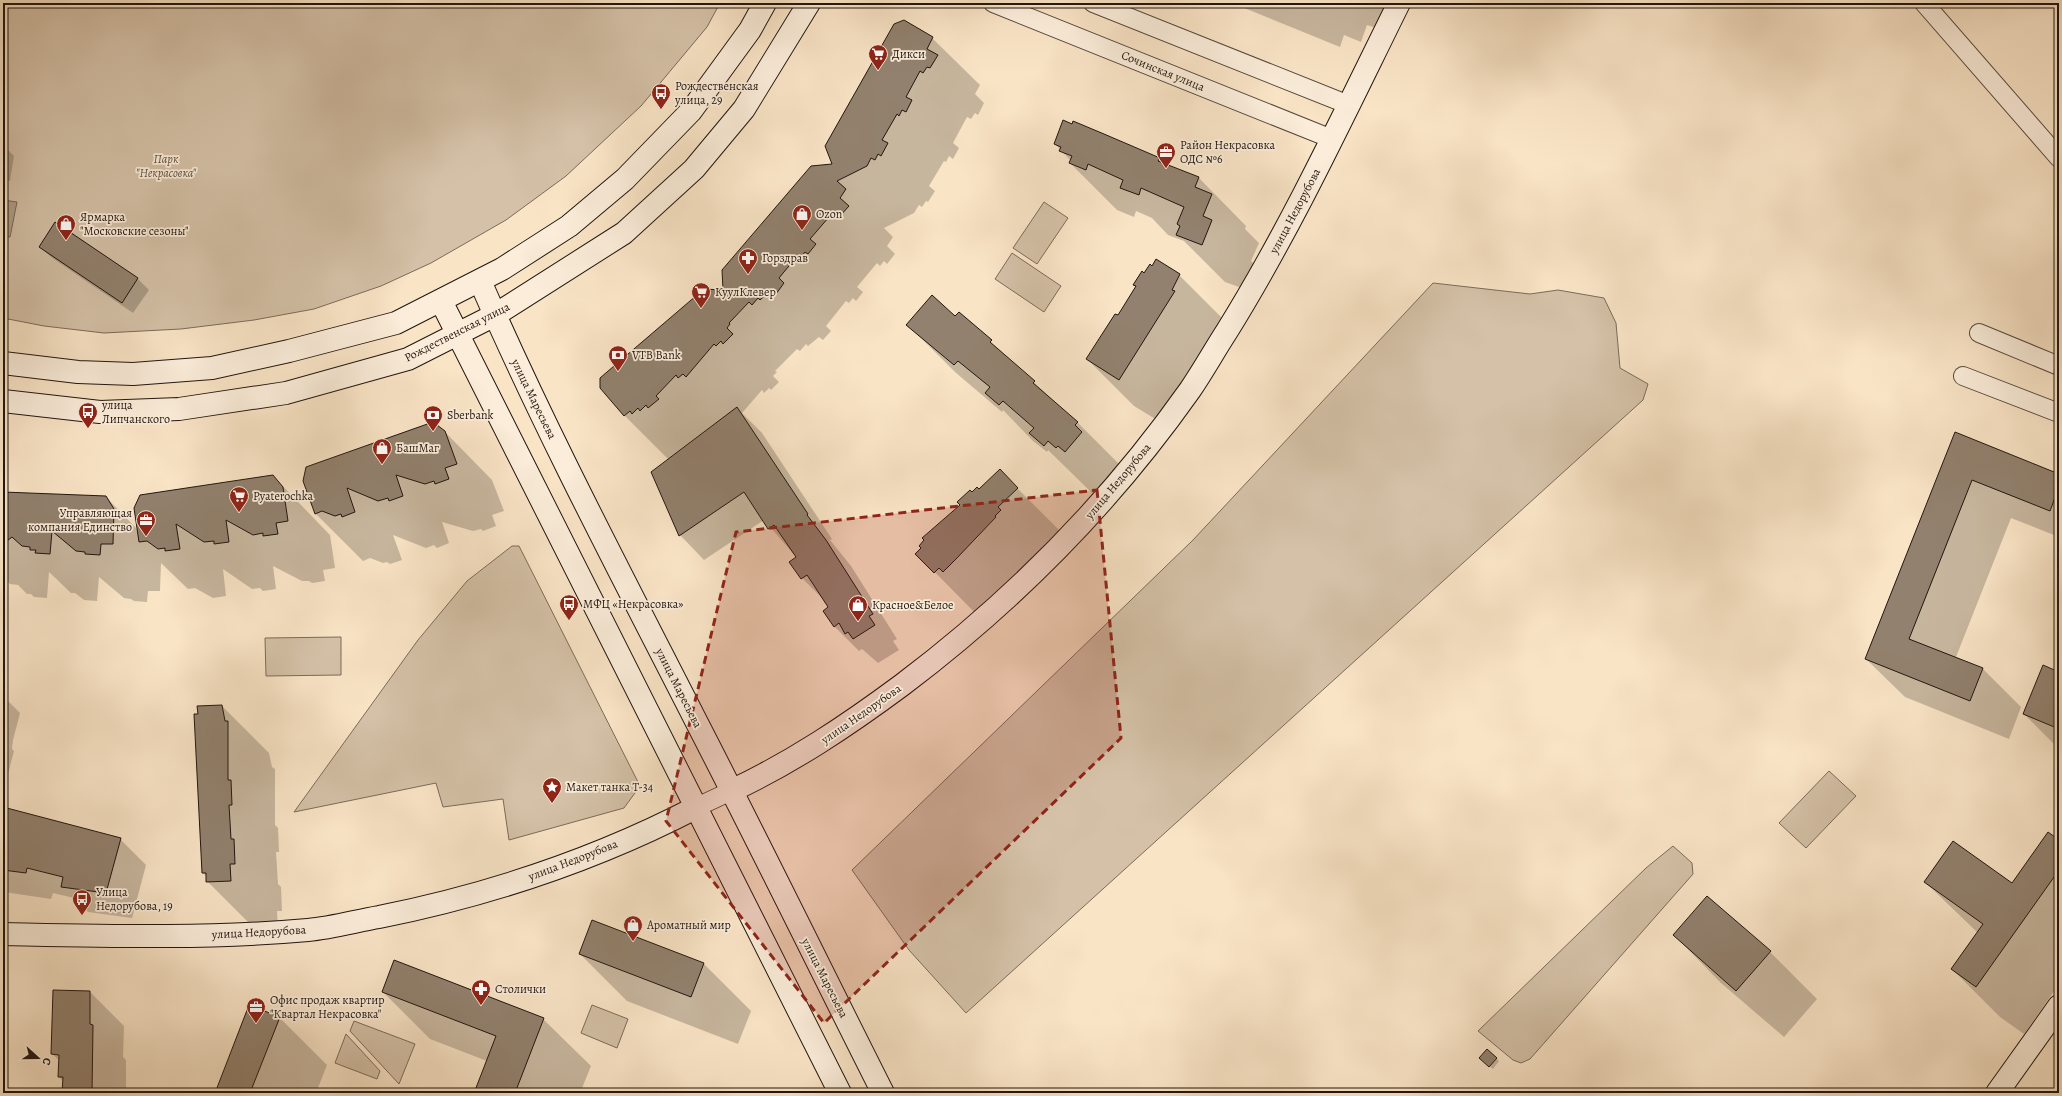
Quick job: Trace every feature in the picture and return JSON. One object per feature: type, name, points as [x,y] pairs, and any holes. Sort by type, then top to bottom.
[{"type":"street","points":[[3,363],[78,372],[133,374],[212,368],[289,351],[396,323],[480,281],[544,242],[569,226],[625,179],[691,111],[750,30],[765,3]]},
{"type":"street","name":"Рождественская улица","points":[[3,401],[100,412],[187,408],[286,393],[408,359],[495,315],[624,233],[694,169],[744,109],[809,3]]},
{"type":"street","name":"Сочинская улица","points":[[993,3],[1332,139]]},
{"type":"street","points":[[1093,3],[1349,105]]},
{"type":"street","name":"улица Недорубова","points":[[3,934],[111,936],[200,935],[310,930],[434,906],[539,875],[657,828],[731,791],[813,747],[862,715],[942,655],[1005,600],[1105,499],[1191,389],[1253,289],[1306,192],[1399,3]]},
{"type":"street","points":[[1924,3],[2059,158]]},
{"type":"street","points":[[544,242],[536,253],[534,264],[544,274],[561,273]]},
{"type":"street","name":"улица Маресьева","points":[[480,281],[596,526],[882,1093]]},
{"type":"street","points":[[441,301],[840,1093]]},
{"type":"street","points":[[1979,333],[2059,366]]},
{"type":"street","points":[[1963,376],[2059,413]]},
{"type":"street","points":[[1997,1093],[2059,1006]]},
{"type":"highlighted area","points":[[1097,490],[1121,738],[824,1023],[666,821],[736,532]]},
{"type":"green space","name":"Парк \"Некрасовка\"","points":[[3,3],[720,3],[707,27],[641,106],[566,176],[506,220],[431,263],[381,286],[314,309],[254,320],[181,329],[104,333],[44,326],[3,318]]},
{"type":"green space","points":[[1044,202],[1068,218],[1037,264],[1013,248]]},
{"type":"green space","points":[[1012,253],[1061,286],[1044,312],[995,279]]},
{"type":"green space","points":[[1433,283],[1530,294],[1558,290],[1604,298],[1616,323],[1620,368],[1648,384],[1643,400],[966,1013],[909,950],[852,870],[1193,540]]},
{"type":"green space","points":[[512,546],[519,546],[640,786],[624,808],[509,840],[503,799],[443,807],[436,783],[294,812],[418,640],[467,581]]},
{"type":"green space","points":[[341,637],[341,675],[266,676],[265,638]]},
{"type":"green space","points":[[1829,771],[1856,796],[1806,848],[1779,823]]},
{"type":"green space","points":[[1673,846],[1692,863],[1693,874],[1530,1059],[1521,1063],[1513,1060],[1478,1031],[1646,868]]},
{"type":"green space","points":[[592,1005],[628,1019],[617,1048],[581,1033]]},
{"type":"green space","points":[[354,1021],[415,1044],[399,1084],[350,1031]]},
{"type":"green space","points":[[346,1034],[380,1071],[377,1079],[335,1063]]},
{"type":"shaded area","points":[[3,200],[17,202],[10,237],[3,236]]},
{"type":"building","points":[[904,20],[933,37],[927,49],[938,55],[930,68],[927,67],[923,73],[920,71],[906,97],[912,100],[906,112],[902,110],[899,116],[897,114],[882,140],[888,143],[881,156],[878,154],[875,160],[871,158],[867,166],[837,181],[846,189],[840,198],[849,206],[839,217],[836,214],[832,219],[829,217],[810,239],[816,244],[808,254],[805,252],[801,257],[798,255],[779,278],[784,283],[776,294],[771,290],[760,300],[758,298],[752,305],[749,302],[729,323],[730,324],[727,328],[733,334],[723,344],[721,341],[716,346],[714,344],[686,377],[683,374],[678,378],[676,375],[656,396],[659,399],[648,408],[646,405],[640,411],[638,408],[632,414],[630,411],[624,416],[600,388],[600,378],[704,289],[723,290],[722,270],[811,166],[832,164],[825,146],[894,24]]},
{"type":"building","points":[[1063,120],[1072,124],[1073,121],[1160,158],[1158,161],[1199,177],[1195,187],[1212,194],[1203,216],[1212,220],[1202,245],[1176,235],[1180,226],[1177,224],[1184,207],[1141,188],[1139,195],[1120,188],[1123,180],[1088,164],[1086,170],[1069,163],[1072,156],[1059,151],[1061,147],[1054,144]]},
{"type":"building","points":[[55,222],[138,278],[122,303],[39,247]]},
{"type":"building","points":[[1156,259],[1180,274],[1172,290],[1175,291],[1119,380],[1086,359],[1115,314],[1118,315],[1136,286],[1133,285],[1142,271],[1144,273],[1150,264],[1152,266]]},
{"type":"building","points":[[932,295],[955,316],[959,312],[992,340],[990,342],[1035,381],[1033,383],[1078,422],[1075,425],[1082,432],[1065,452],[1058,446],[1056,448],[1048,441],[1044,446],[1029,433],[1034,428],[1003,401],[999,405],[985,393],[990,387],[958,361],[954,365],[906,325]]},
{"type":"building","points":[[737,407],[808,514],[807,515],[826,540],[873,614],[869,616],[875,625],[853,639],[848,632],[845,634],[839,623],[834,627],[823,611],[828,607],[807,575],[801,579],[789,562],[796,557],[774,525],[768,529],[744,492],[679,536],[651,472]]},
{"type":"building","points":[[433,422],[445,431],[457,464],[445,468],[449,479],[435,484],[434,481],[425,484],[396,475],[403,496],[389,501],[388,498],[378,501],[347,488],[355,512],[342,517],[341,514],[335,516],[322,511],[315,514],[303,481],[306,467]]},
{"type":"building","points":[[1955,432],[2059,474],[2059,487],[2050,511],[1972,480],[1909,639],[1983,668],[1970,701],[1865,659]]},
{"type":"building","points":[[1000,469],[1018,488],[998,507],[1001,510],[995,516],[996,517],[956,559],[943,572],[939,568],[934,573],[915,554],[921,548],[919,546],[924,540],[922,538],[960,505],[957,502],[970,490],[972,492],[977,487],[979,489]]},
{"type":"building","points":[[273,475],[283,487],[288,521],[276,523],[278,534],[263,536],[263,533],[253,535],[226,520],[229,542],[214,544],[214,541],[204,542],[176,524],[180,549],[165,551],[165,548],[158,549],[147,541],[139,542],[134,508],[140,495]]},
{"type":"building","points":[[3,492],[106,496],[114,509],[113,544],[101,544],[100,555],[85,554],[85,552],[76,551],[52,531],[50,554],[35,553],[36,550],[30,550],[30,547],[22,546],[12,537],[3,544]]},
{"type":"building","points":[[2043,665],[2059,672],[2059,729],[2023,714]]},
{"type":"building","points":[[222,705],[225,721],[228,721],[228,780],[231,780],[232,805],[229,805],[231,839],[234,839],[235,864],[230,864],[231,881],[206,882],[206,873],[202,873],[194,714],[198,714],[197,706]]},
{"type":"building","points":[[3,807],[121,838],[106,893],[61,887],[63,877],[27,868],[26,873],[3,870]]},
{"type":"building","points":[[2048,832],[2059,840],[2059,870],[1976,987],[1951,969],[1983,924],[1924,882],[1953,841],[2012,883]]},
{"type":"building","points":[[1707,896],[1771,951],[1736,991],[1673,935]]},
{"type":"building","points":[[592,920],[704,963],[691,997],[579,954]]},
{"type":"building","points":[[394,960],[544,1018],[515,1093],[474,1093],[496,1036],[382,992]]},
{"type":"building","points":[[53,990],[90,991],[90,1024],[93,1025],[92,1093],[62,1093],[63,1077],[58,1077],[59,1055],[51,1054]]},
{"type":"building","points":[[249,1005],[280,1017],[250,1093],[215,1093]]},
{"type":"building","points":[[1487,1049],[1497,1058],[1489,1067],[1479,1058]]},
{"type":"place","name":"Дикси","points":[[878,71]]},
{"type":"place","name":"Рождественская улица, 29","points":[[661,110]]},
{"type":"place","name":"Район Некрасовка ОДС №6","points":[[1166,169]]},
{"type":"place","name":"Ozon","points":[[802,231]]},
{"type":"place","name":"Ярмарка \"Московские сезоны\"","points":[[66,241]]},
{"type":"place","name":"Горздрав","points":[[748,275]]},
{"type":"place","name":"КуулКлевер","points":[[701,309]]},
{"type":"place","name":"VTB Bank","points":[[618,372]]},
{"type":"place","name":"улица Липчанского","points":[[88,429]]},
{"type":"place","name":"Sberbank","points":[[433,432]]},
{"type":"place","name":"БашМаг","points":[[382,465]]},
{"type":"place","name":"Pyaterochka","points":[[239,513]]},
{"type":"place","name":"Управляющая компания Единство","points":[[146,537]]},
{"type":"place","name":"МФЦ «Некрасовка»","points":[[569,621]]},
{"type":"place","name":"Красное&Белое","points":[[858,622]]},
{"type":"place","name":"Макет танка Т-34","points":[[552,804]]},
{"type":"place","name":"Улица Недорубова, 19","points":[[82,916]]},
{"type":"place","name":"Ароматный мир","points":[[633,942]]},
{"type":"place","name":"Столички","points":[[481,1006]]},
{"type":"place","name":"Офис продаж квартир \"Квартал Некрасовка\"","points":[[256,1024]]}]
